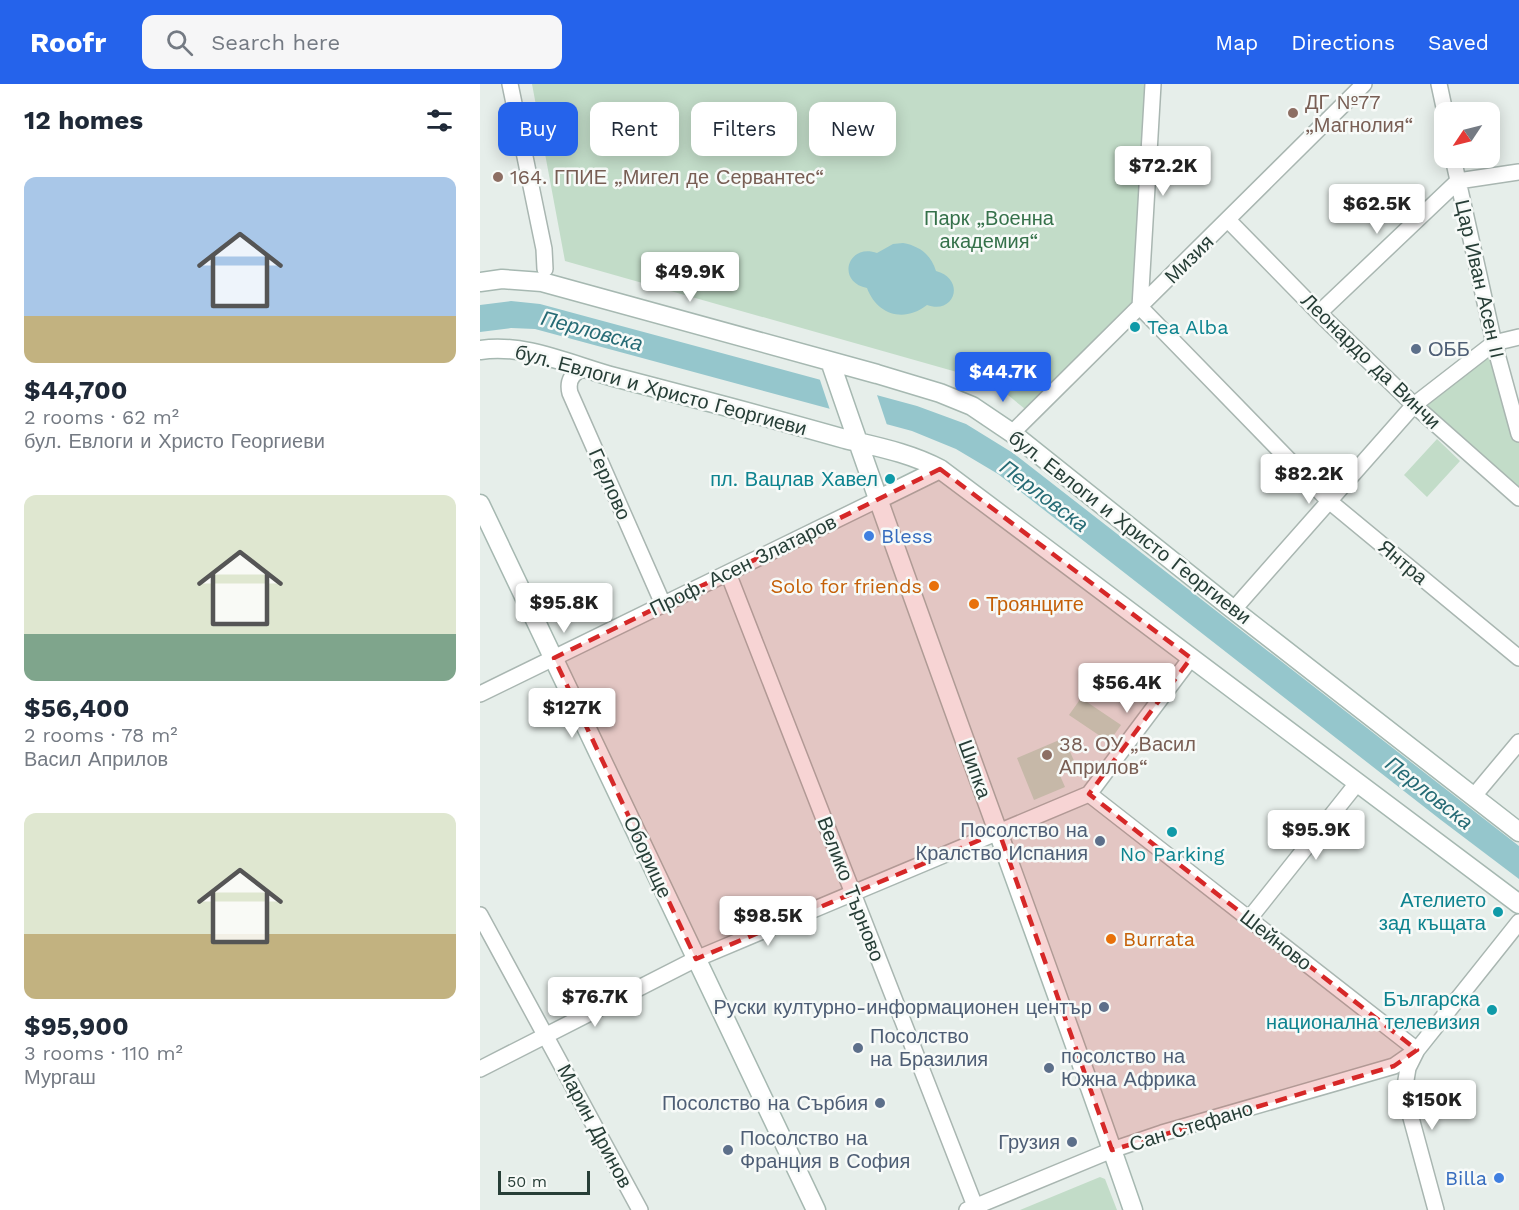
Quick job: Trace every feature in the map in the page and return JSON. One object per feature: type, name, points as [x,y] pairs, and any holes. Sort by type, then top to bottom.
[{"type":"main road","name":"бул. Евлоги и Христо Георгиеви","points":[[480,282],[502,279],[542,282],[830,361],[940,393],[972,406],[1012,433],[1519,832]]},
{"type":"main road","name":"бул. Евлоги и Христо Георгиеви","points":[[480,350],[498,348],[518,350],[919,458],[940,469],[1519,904]]},
{"type":"main road","name":"Шипка","points":[[830,361],[877,500],[999,832],[1133,1210]]},
{"type":"main road","points":[[877,500],[940,469]]},
{"type":"main road","name":"Оборище","points":[[480,504],[816,1210]]},
{"type":"street","points":[[510,84],[544,249],[545,269]]},
{"type":"street","points":[[1140,307],[1153,84]]},
{"type":"street","name":"Мизия","points":[[1012,433],[1364,84]]},
{"type":"street","points":[[1439,84],[1442,102]]},
{"type":"street","name":"Цар Иван Асен II","points":[[1455,168],[1494,343],[1519,434]]},
{"type":"street","points":[[1319,313],[1458,181],[1519,172]]},
{"type":"street","name":"Леонардо да Винчи","points":[[1228,220],[1414,405],[1519,498]]},
{"type":"street","name":"Янтра","points":[[1140,307],[1329,501],[1519,658]]},
{"type":"street","points":[[1234,609],[1414,405],[1494,343],[1519,337]]},
{"type":"street","name":"Герлово","points":[[584,369],[571,377],[568,388],[663,604]]},
{"type":"street","name":"Проф. Асен Златаров","points":[[480,694],[877,500]]},
{"type":"street","name":"Велико Търново","points":[[728,573],[853,894],[971,1208]]},
{"type":"street","points":[[480,1069],[696,959],[1089,794],[1191,658]]},
{"type":"street","points":[[1473,797],[1519,742]]},
{"type":"street","points":[[1249,919],[1358,782]]},
{"type":"street","name":"Шейново","points":[[1089,794],[1417,1050]]},
{"type":"street","name":"Марин Дринов","points":[[480,915],[640,1210]]},
{"type":"street","points":[[1436,1210],[1404,1092],[1408,1068],[1417,1050],[1519,922]]},
{"type":"street","name":"Сан Стефано","points":[[971,1208],[1112,1150],[1162,1133],[1394,1066],[1417,1050]]},
{"type":"highlighted area","points":[[940,469],[1191,658],[1089,794],[1417,1050],[1394,1066],[1112,1150],[999,832],[696,959],[554,658]]},
{"type":"green space","name":"Парк „Военна академия“","points":[[532,84],[1145,84],[1132,304],[1025,409],[992,382],[565,261],[545,156],[578,156],[578,102],[535,102]]},
{"type":"green space","points":[[1494,343],[1519,434],[1519,498],[1414,405]]},
{"type":"green space","points":[[1437,439],[1460,461],[1427,497],[1404,475]]},
{"type":"green space","points":[[1081,698],[1121,725],[1109,742],[1069,715]]},
{"type":"green space","points":[[1064,738],[1075,763],[1058,771],[1065,787],[1034,800],[1017,758]]},
{"type":"green space","points":[[1100,1177],[1105,1179],[1117,1210],[1020,1210]]},
{"type":"water","points":[[903,243],[915,246],[924,252],[936,271],[951,281],[954,288],[950,301],[937,307],[927,305],[909,314],[892,313],[877,305],[867,288],[851,279],[849,264],[858,253],[867,251],[877,253],[893,244]]},
{"type":"water","name":"Перловска","points":[[511,301],[540,304],[917,406],[966,424],[1013,453],[1519,846],[1519,879],[998,474],[956,449],[912,431],[535,329],[511,328],[480,332],[480,305]]},
{"type":"pier","points":[[819,377],[876,392],[888,428],[831,413]]},
{"type":"place","name":"ДГ №77 „Магнолия“","points":[[1293,113]]},
{"type":"place","name":"164. ГПИЕ „Мигел де Сервантес“","points":[[498,177]]},
{"type":"place","name":"Tea Alba","points":[[1135,327]]},
{"type":"place","name":"ОББ","points":[[1416,349]]},
{"type":"place","name":"пл. Вацлав Хавел","points":[[890,479]]},
{"type":"place","name":"Bless","points":[[869,536]]},
{"type":"place","name":"Solo for friends","points":[[934,586]]},
{"type":"place","name":"Троянците","points":[[974,604]]},
{"type":"place","name":"38. ОУ „Васил Априлов“","points":[[1047,755]]},
{"type":"place","name":"No Parking","points":[[1172,832]]},
{"type":"place","name":"Посолство на Кралство Испания","points":[[1100,841]]},
{"type":"place","name":"Ателието зад къщата","points":[[1498,912]]},
{"type":"place","name":"Burrata","points":[[1111,939]]},
{"type":"place","name":"Руски културно-информационен център","points":[[1104,1007]]},
{"type":"place","name":"Българска национална телевизия","points":[[1492,1010]]},
{"type":"place","name":"Посолство на Бразилия","points":[[858,1048]]},
{"type":"place","name":"посолство на Южна Африка","points":[[1049,1068]]},
{"type":"place","name":"Посолство на Сърбия","points":[[880,1103]]},
{"type":"place","name":"Грузия","points":[[1072,1142]]},
{"type":"place","name":"Посолство на Франция в София","points":[[728,1150]]},
{"type":"place","name":"Billa","points":[[1499,1178]]}]
